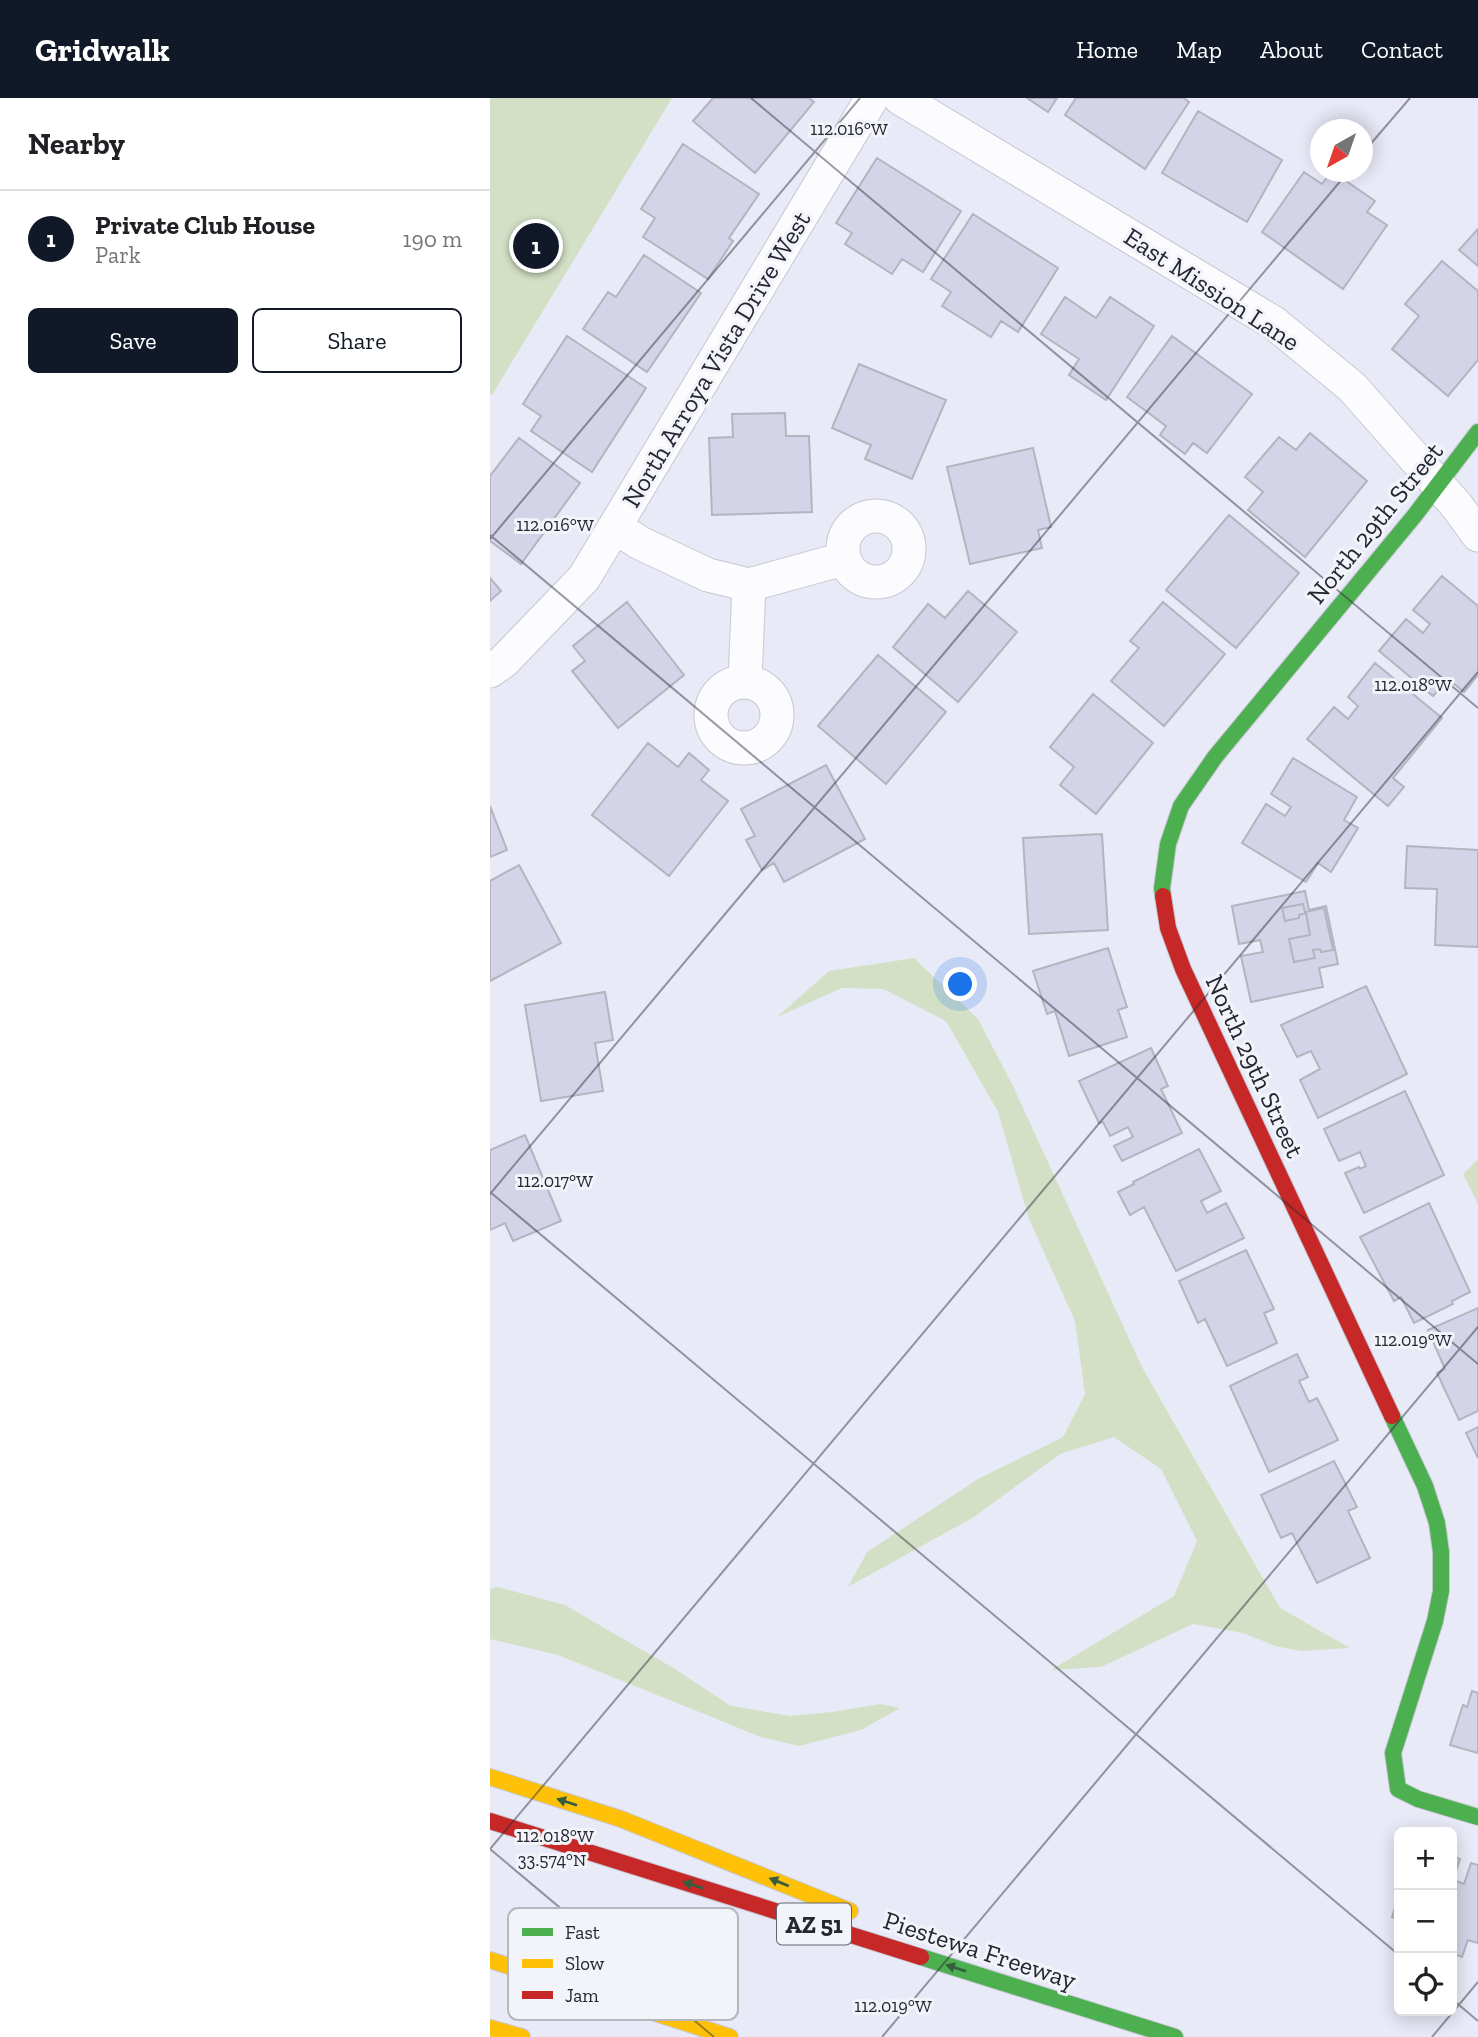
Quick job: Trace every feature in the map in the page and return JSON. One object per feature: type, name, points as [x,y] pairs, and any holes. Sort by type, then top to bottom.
[{"type":"main road","name":"North 29th Street","points":[[1478,432],[1438,485],[1215,757],[1181,806],[1168,844],[1162,888],[1168,928],[1182,970],[1425,1486],[1437,1523],[1441,1552],[1441,1591],[1435,1621],[1393,1753],[1398,1789],[1418,1799],[1478,1817]]},
{"type":"main road","points":[[490,1777],[621,1819],[867,1917]]},
{"type":"main road","name":"Piestewa Freeway","points":[[490,1821],[1175,2037]]},
{"type":"main road","points":[[932,1943],[1138,2026]]},
{"type":"main road","points":[[490,1960],[508,1966]]},
{"type":"main road","points":[[677,2020],[730,2037]]},
{"type":"main road","points":[[490,2028],[522,2037]]},
{"type":"street","name":"North Arroya Vista Drive West","points":[[490,671],[503,662],[584,578],[872,98]]},
{"type":"street","name":"East Mission Lane","points":[[900,98],[1274,323],[1352,387],[1478,535]]},
{"type":"street","points":[[615,527],[639,543],[708,575],[749,585],[843,559]]},
{"type":"street","points":[[745,680],[749,585]]},
{"type":"green space","points":[[490,98],[672,98],[492,395],[490,394]]},
{"type":"green space","points":[[914,958],[978,1019],[1013,1086],[1142,1367],[1280,1608],[1350,1648],[1301,1651],[1275,1646],[1243,1633],[1193,1624],[1101,1667],[1051,1670],[1174,1596],[1197,1541],[1161,1469],[1114,1437],[1060,1454],[974,1517],[848,1587],[867,1552],[978,1479],[1063,1437],[1085,1394],[1075,1321],[1029,1219],[998,1112],[946,1021],[883,989],[842,988],[777,1017],[829,971]]},
{"type":"green space","points":[[1478,1159],[1478,1204],[1463,1174]]},
{"type":"green space","points":[[498,1587],[565,1605],[675,1669],[731,1706],[790,1716],[880,1704],[900,1708],[861,1730],[799,1746],[761,1737],[558,1655],[490,1639],[490,1589]]},
{"type":"building","points":[[713,98],[809,98],[814,102],[755,173],[693,121]]},
{"type":"building","points":[[1027,98],[1057,98],[1048,112]]},
{"type":"building","points":[[1076,98],[1184,98],[1189,102],[1145,169],[1065,115]]},
{"type":"building","points":[[1198,111],[1282,160],[1247,222],[1162,173]]},
{"type":"building","points":[[683,144],[759,194],[729,238],[733,241],[708,279],[643,237],[655,218],[641,209]]},
{"type":"building","points":[[877,158],[961,211],[923,272],[902,259],[892,274],[845,244],[852,233],[836,223]]},
{"type":"building","points":[[1304,172],[1310,176],[1310,182],[1347,182],[1375,201],[1367,212],[1387,225],[1343,289],[1262,232]]},
{"type":"building","points":[[973,214],[1058,268],[1018,332],[1001,321],[991,337],[942,306],[951,292],[931,279]]},
{"type":"building","points":[[1478,229],[1478,266],[1459,250]]},
{"type":"building","points":[[644,255],[701,293],[647,372],[583,329],[608,292],[616,297]]},
{"type":"building","points":[[1442,261],[1478,291],[1478,360],[1448,396],[1392,349],[1419,316],[1405,304]]},
{"type":"building","points":[[1065,297],[1096,318],[1110,297],[1154,326],[1106,400],[1069,375],[1079,359],[1041,334]]},
{"type":"building","points":[[567,336],[646,388],[592,472],[531,431],[541,416],[523,404]]},
{"type":"building","points":[[1172,336],[1252,394],[1207,453],[1193,443],[1185,454],[1160,435],[1166,426],[1127,397]]},
{"type":"building","points":[[859,364],[946,400],[912,479],[865,459],[871,445],[832,428]]},
{"type":"building","points":[[785,413],[786,436],[809,436],[812,512],[712,515],[709,438],[733,437],[732,414]]},
{"type":"building","points":[[1310,433],[1367,481],[1305,557],[1248,510],[1263,492],[1245,477],[1279,437],[1296,450]]},
{"type":"building","points":[[519,438],[580,483],[521,564],[490,541],[490,476]]},
{"type":"building","points":[[1033,448],[1051,527],[1038,530],[1042,548],[970,564],[947,467]]},
{"type":"building","points":[[1229,515],[1299,573],[1236,648],[1166,590]]},
{"type":"building","points":[[1442,576],[1478,606],[1478,675],[1464,692],[1448,679],[1433,696],[1379,651],[1406,619],[1423,633],[1430,624],[1413,610]]},
{"type":"building","points":[[490,578],[501,591],[490,601]]},
{"type":"building","points":[[968,591],[1017,632],[958,702],[893,647],[928,604],[945,618]]},
{"type":"building","points":[[627,602],[684,675],[618,728],[572,671],[585,661],[573,646]]},
{"type":"building","points":[[1163,602],[1225,654],[1164,726],[1111,681],[1139,648],[1130,641]]},
{"type":"building","points":[[878,655],[946,712],[886,784],[818,726]]},
{"type":"building","points":[[1375,663],[1442,718],[1393,778],[1404,787],[1388,806],[1307,739],[1334,707],[1348,719],[1358,706],[1348,697]]},
{"type":"building","points":[[1093,694],[1153,743],[1096,814],[1060,785],[1074,767],[1050,747]]},
{"type":"building","points":[[648,743],[678,767],[689,753],[709,770],[701,780],[728,801],[669,876],[592,815]]},
{"type":"building","points":[[1293,758],[1357,797],[1344,820],[1358,828],[1331,872],[1318,863],[1306,882],[1242,843],[1266,804],[1285,816],[1291,807],[1271,794]]},
{"type":"building","points":[[826,765],[865,839],[784,882],[774,863],[762,870],[746,840],[755,836],[741,809]]},
{"type":"building","points":[[490,806],[507,850],[490,857]]},
{"type":"building","points":[[1102,834],[1108,930],[1029,934],[1023,838]]},
{"type":"building","points":[[1407,846],[1478,850],[1478,947],[1435,945],[1437,889],[1405,888]]},
{"type":"building","points":[[519,865],[561,943],[490,981],[490,881]]},
{"type":"building","points":[[1305,891],[1309,910],[1326,906],[1338,964],[1319,968],[1323,987],[1251,1002],[1241,956],[1263,952],[1260,940],[1239,944],[1232,906]]},
{"type":"building","points":[[1303,904],[1305,912],[1324,908],[1333,950],[1313,950],[1315,958],[1294,962],[1289,939],[1310,935],[1306,913],[1299,915],[1299,918],[1285,921],[1282,908]]},
{"type":"building","points":[[1108,948],[1127,1007],[1118,1010],[1127,1037],[1069,1056],[1055,1011],[1047,1014],[1033,971]]},
{"type":"building","points":[[1366,986],[1407,1074],[1318,1118],[1300,1080],[1320,1069],[1311,1051],[1297,1057],[1281,1025]]},
{"type":"building","points":[[605,992],[613,1040],[595,1043],[603,1091],[541,1101],[525,1005]]},
{"type":"building","points":[[1151,1048],[1168,1086],[1161,1089],[1182,1133],[1122,1161],[1114,1146],[1133,1137],[1128,1127],[1110,1136],[1103,1122],[1099,1123],[1079,1081]]},
{"type":"building","points":[[1405,1091],[1444,1175],[1364,1213],[1345,1173],[1366,1166],[1360,1152],[1339,1161],[1324,1129]]},
{"type":"building","points":[[525,1135],[561,1221],[513,1241],[505,1223],[490,1230],[490,1150]]},
{"type":"building","points":[[1199,1149],[1221,1191],[1201,1201],[1207,1213],[1226,1203],[1244,1238],[1176,1271],[1144,1207],[1130,1215],[1118,1192]]},
{"type":"building","points":[[1429,1203],[1470,1292],[1452,1301],[1453,1304],[1414,1323],[1401,1297],[1394,1301],[1360,1237]]},
{"type":"building","points":[[1246,1250],[1274,1309],[1264,1313],[1277,1343],[1227,1366],[1205,1319],[1198,1323],[1179,1281]]},
{"type":"building","points":[[1478,1308],[1478,1411],[1459,1420],[1437,1373],[1445,1369],[1428,1330]]},
{"type":"building","points":[[1297,1354],[1308,1377],[1299,1381],[1309,1402],[1317,1398],[1338,1440],[1269,1472],[1230,1386]]},
{"type":"building","points":[[1478,1427],[1478,1458],[1466,1433]]},
{"type":"building","points":[[1334,1461],[1357,1507],[1348,1511],[1370,1558],[1317,1583],[1292,1533],[1281,1538],[1261,1495]]},
{"type":"building","points":[[1472,1691],[1478,1693],[1478,1753],[1450,1745],[1463,1705],[1467,1707]]},
{"type":"building","points":[[1471,1863],[1478,1865],[1478,1943],[1468,1940],[1462,1957],[1457,1955],[1457,1881],[1464,1884]]},
{"type":"traffic: fast","points":[[1163,896],[1168,844],[1181,806],[1215,757],[1415,515],[1478,432]]},
{"type":"traffic: fast","points":[[1392,1416],[1425,1486],[1437,1523],[1441,1552],[1441,1591],[1435,1621],[1393,1753],[1398,1789],[1418,1799],[1478,1817]]},
{"type":"traffic: fast","points":[[921,1957],[1175,2037]]},
{"type":"traffic: slow","points":[[490,1777],[621,1819],[850,1911]]},
{"type":"traffic: slow","points":[[490,1960],[508,1966]]},
{"type":"traffic: slow","points":[[677,2020],[730,2037]]},
{"type":"traffic: slow","points":[[490,2028],[522,2037]]},
{"type":"traffic: jam","points":[[1163,896],[1168,928],[1183,969],[1392,1416]]},
{"type":"traffic: jam","points":[[490,1821],[921,1957]]},
{"type":"place","name":"Private Club House","points":[[536,246]]}]
